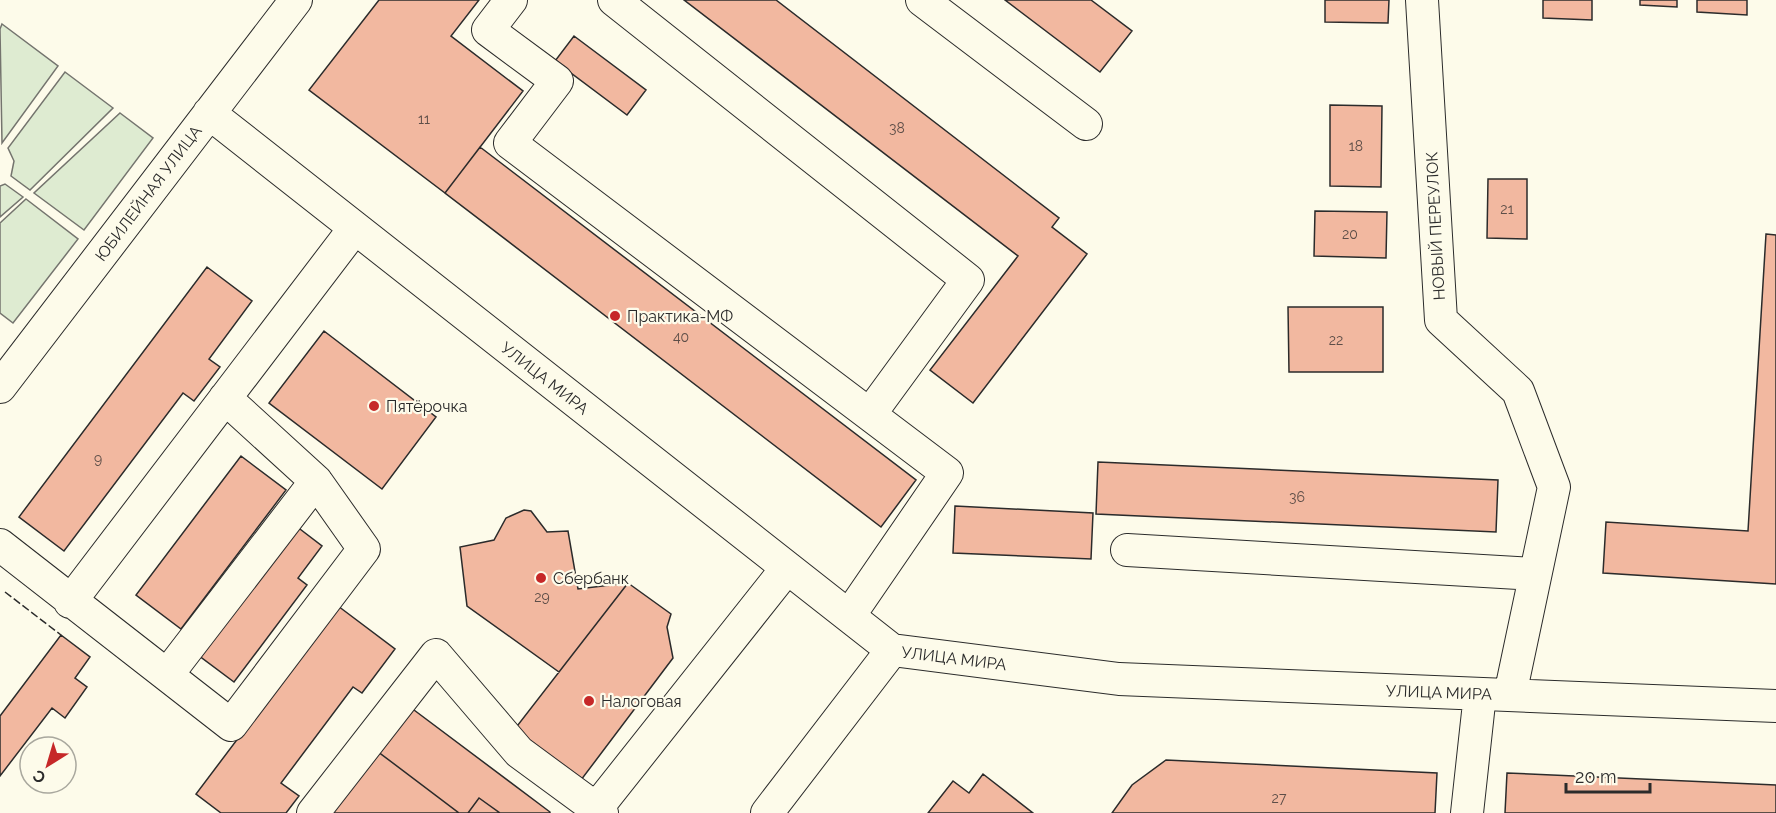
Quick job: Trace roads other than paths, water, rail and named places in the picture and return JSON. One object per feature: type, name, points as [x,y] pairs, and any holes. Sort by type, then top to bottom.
[{"type":"street","name":"ЮБИЛЕЙНАЯ УЛИЦА","points":[[0,387],[296,0]]},
{"type":"street","points":[[511,0],[488,30],[557,81],[510,143],[947,473],[849,616]]},
{"type":"street","points":[[614,0],[968,280],[870,414]]},
{"type":"street","points":[[922,0],[1086,124]]},
{"type":"street","name":"НОВЫЙ ПЕРЕУЛОК","points":[[1422,0],[1441,320],[1518,391],[1554,486],[1534,574],[1495,695],[1467,813]]},
{"type":"street","name":"УЛИЦА МИРА","points":[[209,113],[892,650],[1119,679],[1776,706]]},
{"type":"street","points":[[70,602],[354,229]]},
{"type":"street","points":[[0,545],[70,602],[231,725],[364,549],[316,481],[225,398]]},
{"type":"street","points":[[167,675],[316,481]]},
{"type":"street","points":[[1127,550],[1534,574]]},
{"type":"street","points":[[313,813],[436,655],[519,752],[599,811],[787,568]]},
{"type":"street","points":[[767,813],[892,650]]},
{"type":"place","name":"Практика-МФ","points":[[615,316]]},
{"type":"place","name":"Пятёрочка","points":[[374,406]]},
{"type":"place","name":"Сбербанк","points":[[541,578]]},
{"type":"place","name":"Налоговая","points":[[589,701]]}]
